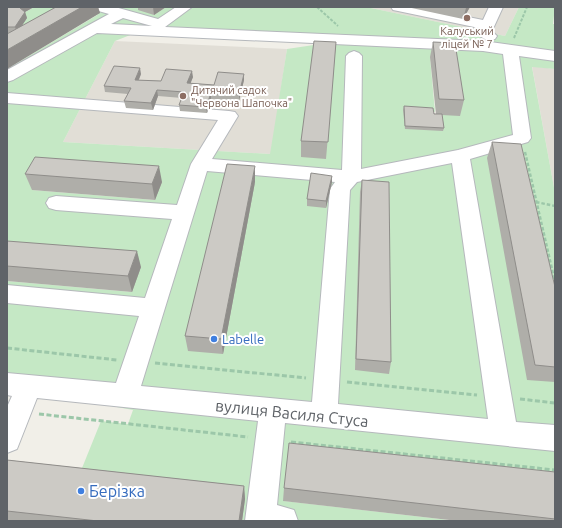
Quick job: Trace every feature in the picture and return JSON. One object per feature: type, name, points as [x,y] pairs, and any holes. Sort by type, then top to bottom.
[{"type":"street","points":[[100,7],[120,14],[127,14],[160,24],[185,7]]},
{"type":"street","points":[[398,7],[487,25]]},
{"type":"street","points":[[200,164],[351,177],[460,156],[522,138],[510,50],[484,32],[496,7]]},
{"type":"street","points":[[7,77],[120,14]]},
{"type":"street","points":[[94,28],[352,48],[483,46],[555,56]]},
{"type":"street","points":[[324,416],[340,189],[351,177],[352,48]]},
{"type":"street","points":[[7,98],[229,116],[200,164],[124,396]]},
{"type":"street","points":[[460,156],[504,433]]},
{"type":"street","points":[[56,203],[184,213]]},
{"type":"street","points":[[7,294],[153,308]]},
{"type":"street","name":"вулиця Василя Стуса","points":[[7,440],[18,385],[555,438]]},
{"type":"street","points":[[268,520],[273,411]]},
{"type":"path","points":[[316,7],[331,19],[352,48]]},
{"type":"path","points":[[510,50],[528,7]]},
{"type":"path","points":[[522,138],[555,282]]},
{"type":"path","points":[[536,202],[555,206]]},
{"type":"path","points":[[7,348],[555,403]]},
{"type":"shaded area","name":"Калуський ліцей № 7","points":[[366,7],[519,7],[505,36]]},
{"type":"shaded area","name":"Дитячий садок \"Червона Шапочка\"","points":[[115,41],[287,49],[271,154],[63,142]]},
{"type":"shaded area","points":[[532,66],[555,69],[555,193]]},
{"type":"green space","points":[[34,7],[142,7],[154,15],[166,7],[366,7],[505,36],[519,7],[555,7],[553,24],[555,24],[555,69],[532,67],[555,193],[555,486],[284,501],[458,521],[7,521],[80,473],[101,421],[128,424],[133,410],[111,406],[113,395],[7,383],[7,281],[132,292],[7,256],[7,69],[99,14],[7,53],[7,33],[22,14]],"holes":[[[143,30],[347,40],[287,49],[270,154],[63,142],[115,41]],[[430,57],[443,131],[432,111],[435,112]],[[161,182],[155,200],[32,190]]]},
{"type":"building","points":[[7,7],[19,7],[25,12],[15,27],[7,27]]},
{"type":"building","points":[[56,7],[82,7],[7,50],[7,34]]},
{"type":"building","points":[[314,41],[336,42],[328,142],[301,141]]},
{"type":"building","points":[[433,42],[455,43],[464,100],[439,99]]},
{"type":"building","points":[[114,66],[140,68],[135,80],[161,81],[166,69],[192,71],[187,83],[214,85],[218,72],[244,74],[239,94],[211,93],[206,107],[179,105],[184,92],[157,90],[151,103],[124,101],[131,88],[104,86]]},
{"type":"building","points":[[404,106],[433,108],[434,114],[442,114],[444,128],[405,126]]},
{"type":"building","points":[[492,142],[521,144],[555,287],[555,367],[535,365]]},
{"type":"building","points":[[35,157],[159,166],[152,184],[25,174]]},
{"type":"building","points":[[227,164],[255,166],[221,339],[185,336]]},
{"type":"building","points":[[311,173],[332,176],[326,201],[307,199]]},
{"type":"building","points":[[362,180],[389,182],[391,362],[356,359]]},
{"type":"building","points":[[7,241],[137,251],[128,276],[7,266]]},
{"type":"building","points":[[289,443],[555,472],[555,519],[284,488]]},
{"type":"building","points":[[7,460],[244,486],[239,521],[98,521],[7,511]]},
{"type":"place","name":"Калуський ліцей № 7","points":[[467,18]]},
{"type":"place","name":"Дитячий садок \"Червона Шапочка\"","points":[[183,96]]},
{"type":"place","name":"Labelle","points":[[214,339]]},
{"type":"place","name":"Берізка","points":[[81,491]]}]
